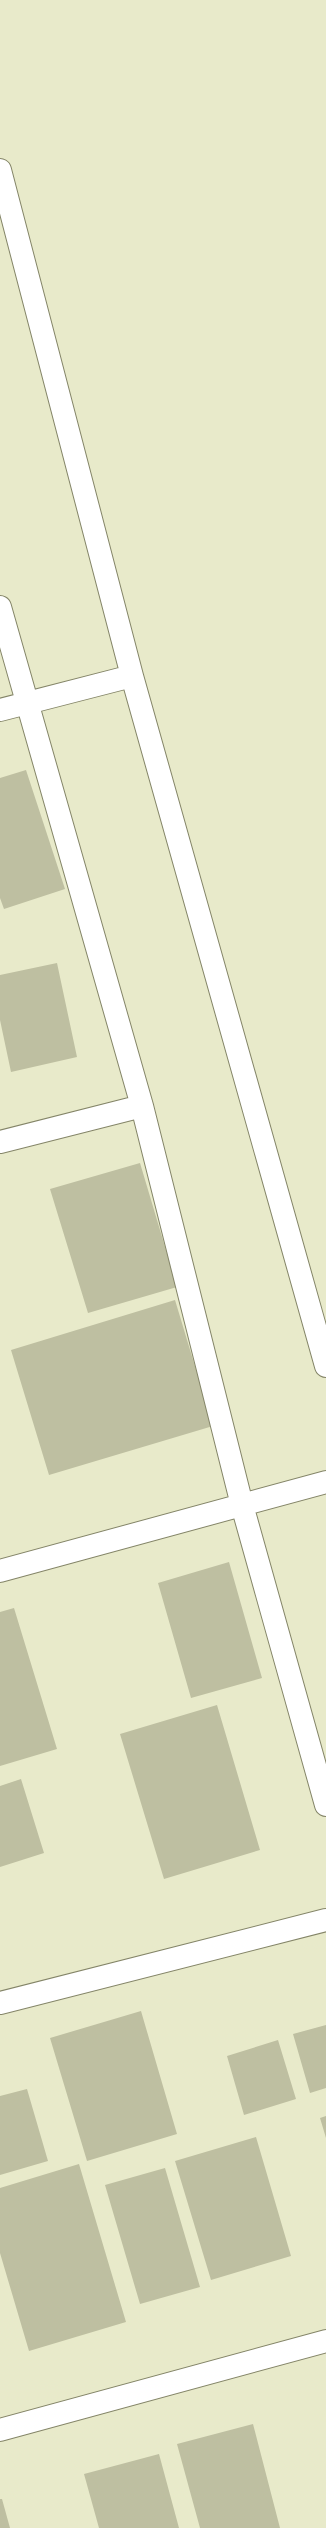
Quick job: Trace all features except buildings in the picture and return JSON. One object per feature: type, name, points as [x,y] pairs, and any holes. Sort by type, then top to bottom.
[{"type":"street","points":[[0,170],[132,676],[326,1366]]},
{"type":"street","points":[[0,607],[142,1106],[242,1505],[326,1805]]},
{"type":"street","points":[[0,710],[132,676]]},
{"type":"street","points":[[0,1142],[142,1106]]},
{"type":"street","points":[[0,1571],[326,1482]]},
{"type":"street","points":[[0,2003],[326,1920]]},
{"type":"street","points":[[0,2430],[326,2341]]}]
